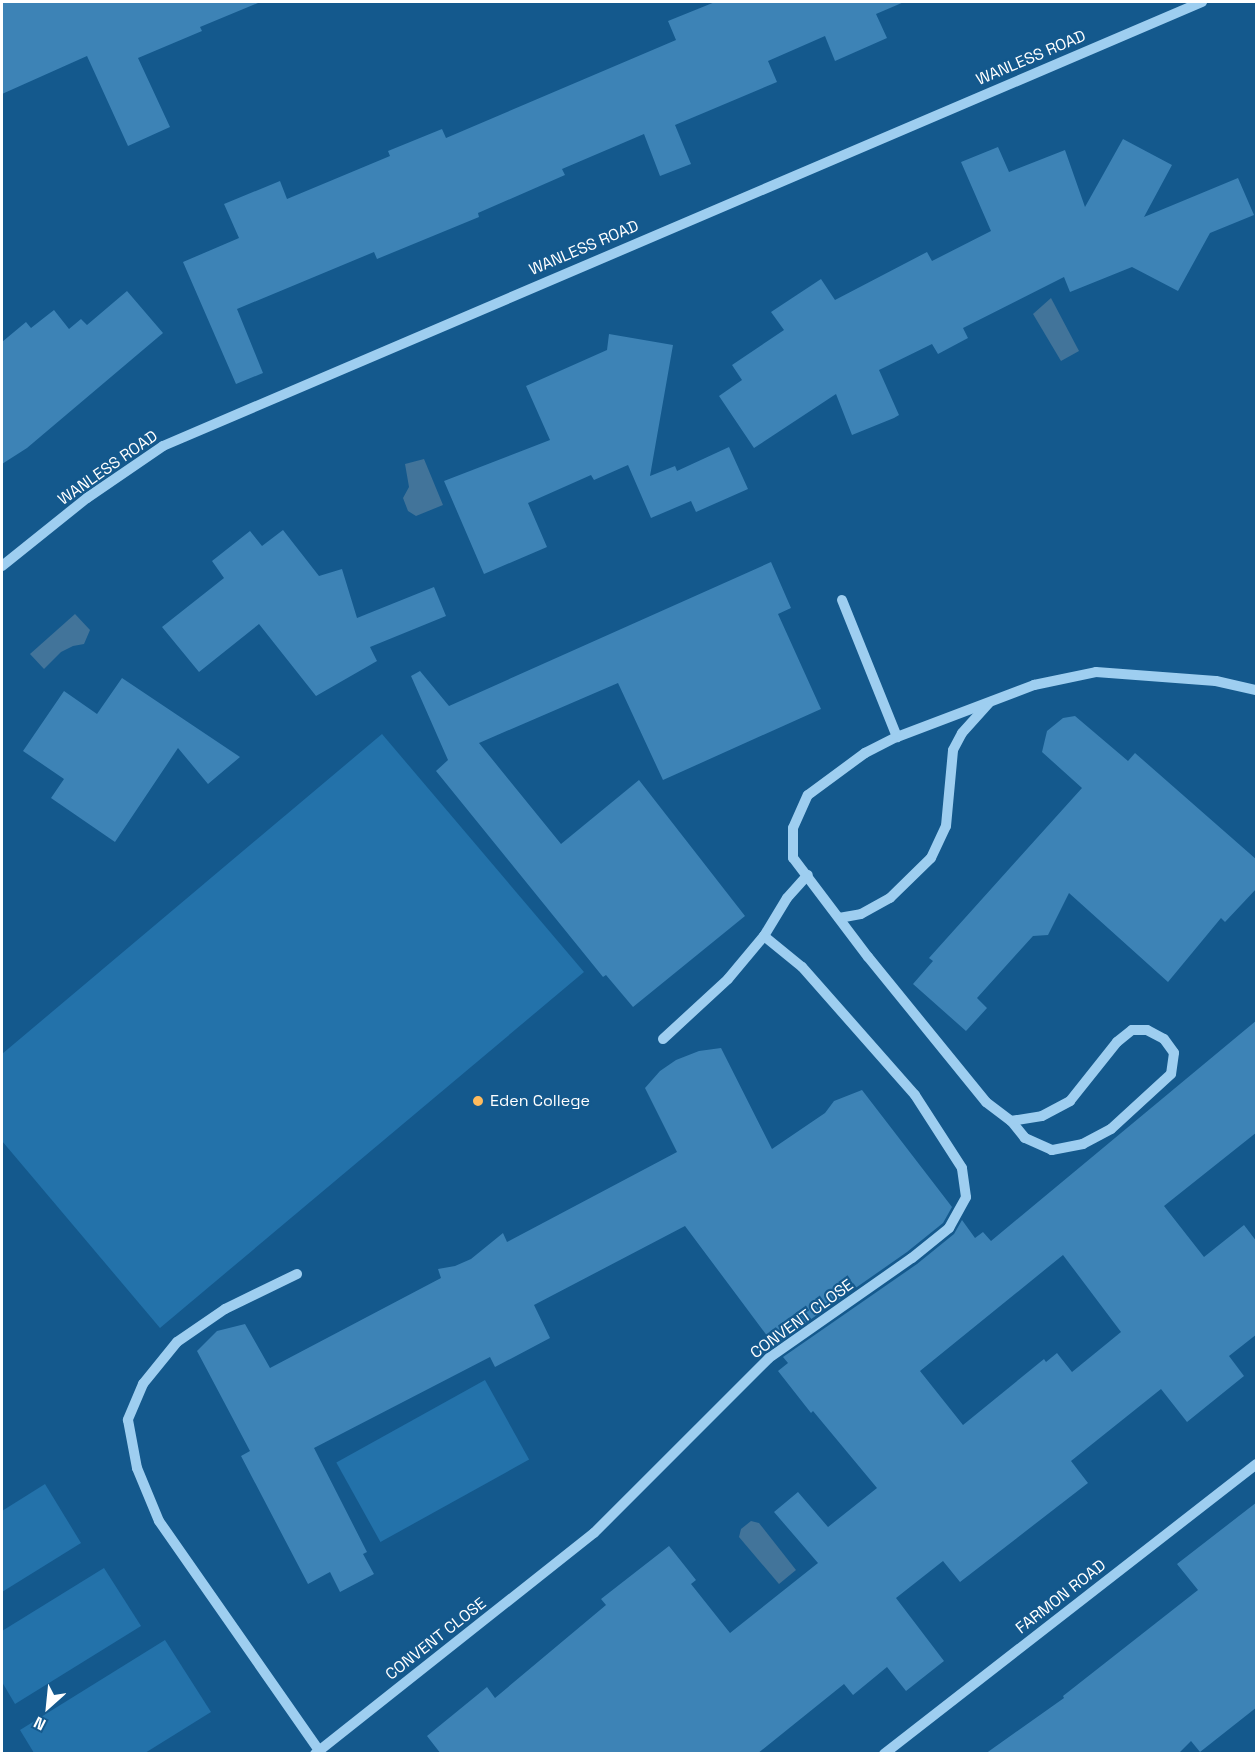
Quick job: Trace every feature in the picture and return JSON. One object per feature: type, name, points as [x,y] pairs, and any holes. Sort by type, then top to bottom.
[{"type":"street","name":"WANLESS ROAD","points":[[2,566],[87,498],[163,446],[1202,2]]},
{"type":"street","points":[[842,600],[897,737]]},
{"type":"street","points":[[1011,1121],[1042,1116],[1070,1101],[1105,1057],[1132,1030],[1147,1030],[1164,1039],[1174,1053],[1171,1074],[1111,1129],[1083,1144],[1052,1150],[1025,1138],[1011,1121],[986,1102],[793,858],[793,828],[808,795],[865,753],[897,737],[1034,685],[1096,672],[1216,681],[1257,690]]},
{"type":"street","points":[[839,918],[861,914],[890,898],[931,858],[946,826],[953,750],[962,733],[992,701]]},
{"type":"street","points":[[663,1039],[728,979],[764,936],[787,898],[808,875]]},
{"type":"street","name":"CONVENT CLOSE","points":[[317,1752],[594,1533],[769,1358],[912,1258],[949,1228],[966,1197],[962,1168],[915,1095],[802,967],[764,936]]},
{"type":"street","points":[[297,1274],[225,1309],[177,1342],[142,1384],[128,1420],[137,1468],[159,1521],[317,1752]]},
{"type":"street","name":"FARMON ROAD","points":[[884,1754],[1257,1464]]},
{"type":"shaded area","points":[[1051,298],[1079,351],[1061,361],[1033,314]]},
{"type":"shaded area","points":[[424,459],[443,505],[416,516],[408,511],[403,498],[409,487],[405,464]]},
{"type":"shaded area","points":[[75,614],[90,630],[84,644],[61,652],[44,669],[30,654]]},
{"type":"shaded area","points":[[382,734],[584,972],[160,1328],[2,1141],[2,1054]]},
{"type":"shaded area","points":[[485,1380],[529,1460],[380,1542],[336,1462]]},
{"type":"shaded area","points":[[45,1484],[81,1543],[2,1592],[2,1511]]},
{"type":"shaded area","points":[[751,1521],[759,1523],[796,1570],[779,1584],[739,1537],[741,1529]]},
{"type":"shaded area","points":[[104,1568],[141,1626],[15,1704],[2,1682],[2,1631]]},
{"type":"shaded area","points":[[165,1640],[211,1712],[145,1753],[34,1753],[20,1730]]},
{"type":"building","points":[[2,2],[258,3],[200,27],[202,31],[138,58],[170,127],[128,146],[87,56],[2,94]]},
{"type":"building","points":[[715,2],[904,2],[876,14],[887,38],[835,61],[825,36],[768,61],[777,82],[675,125],[691,164],[660,176],[644,134],[562,169],[565,175],[478,213],[479,217],[377,259],[374,252],[237,309],[263,373],[236,384],[183,262],[239,238],[224,204],[280,181],[287,199],[390,156],[388,151],[442,129],[446,138],[676,40],[668,21]]},
{"type":"building","points":[[1123,139],[1172,165],[1144,217],[1238,178],[1254,215],[1210,233],[1178,291],[1132,267],[1070,292],[1064,277],[963,328],[968,338],[938,354],[932,344],[879,370],[899,415],[894,418],[852,435],[836,394],[754,448],[719,396],[742,380],[732,365],[784,330],[771,312],[821,279],[835,300],[927,252],[932,261],[991,231],[961,162],[998,147],[1009,172],[1065,150],[1085,207]]},
{"type":"building","points":[[127,291],[163,333],[27,448],[2,464],[2,342],[26,322],[31,328],[54,310],[69,329],[81,319],[87,325]]},
{"type":"building","points":[[609,334],[673,345],[650,476],[675,466],[677,471],[729,447],[748,489],[696,512],[691,501],[651,518],[628,465],[594,480],[591,475],[528,503],[547,547],[484,574],[444,481],[550,440],[526,386],[607,350]]},
{"type":"building","points":[[283,530],[319,576],[342,569],[357,618],[434,587],[446,616],[370,647],[377,661],[316,696],[259,624],[199,672],[162,627],[224,578],[212,561],[250,531],[262,546]]},
{"type":"building","points":[[771,562],[791,608],[778,614],[821,709],[663,780],[618,683],[479,743],[561,844],[639,780],[745,916],[633,1007],[606,975],[603,977],[436,771],[448,760],[411,676],[420,671],[449,706]]},
{"type":"building","points":[[122,678],[240,757],[208,784],[178,748],[115,842],[51,798],[64,779],[23,751],[64,691],[97,714]]},
{"type":"building","points":[[1075,716],[1128,761],[1135,753],[1257,860],[1257,888],[1225,922],[1221,918],[1168,982],[1069,893],[1048,935],[1033,936],[977,998],[987,1008],[966,1031],[913,984],[933,961],[929,958],[1082,788],[1042,752],[1047,731],[1063,718]]},
{"type":"building","points":[[1257,1020],[1257,1132],[1164,1206],[1204,1257],[1244,1225],[1257,1242],[1257,1334],[1229,1356],[1244,1376],[1187,1422],[1161,1389],[1071,1461],[1088,1483],[960,1582],[943,1561],[896,1598],[944,1661],[906,1691],[887,1667],[853,1695],[844,1684],[757,1754],[441,1754],[427,1736],[487,1687],[495,1698],[606,1605],[601,1599],[669,1546],[696,1580],[691,1584],[730,1633],[818,1563],[774,1512],[798,1492],[828,1527],[877,1488],[813,1411],[811,1413],[778,1371],[788,1363],[783,1357],[917,1264],[954,1234],[962,1220],[975,1238],[983,1232],[991,1241]],"holes":[[[1063,1255],[1121,1332],[1072,1372],[1057,1353],[1046,1362],[1044,1359],[963,1425],[920,1371]]]},
{"type":"building","points":[[721,1048],[772,1149],[825,1113],[834,1101],[862,1090],[952,1207],[943,1223],[907,1252],[774,1345],[685,1226],[534,1305],[550,1338],[495,1367],[490,1357],[314,1448],[367,1552],[363,1554],[374,1574],[340,1592],[330,1572],[308,1584],[241,1456],[250,1451],[197,1351],[217,1331],[245,1324],[270,1368],[441,1278],[438,1269],[455,1266],[471,1259],[503,1233],[507,1242],[677,1152],[645,1088],[660,1071],[676,1060],[699,1051]]},
{"type":"building","points":[[1257,1502],[1257,1707],[1200,1752],[1191,1741],[1178,1754],[985,1754],[1064,1698],[1063,1696],[1198,1590],[1177,1564]]},
{"type":"place","name":"Eden College","points":[[478,1101]]}]
